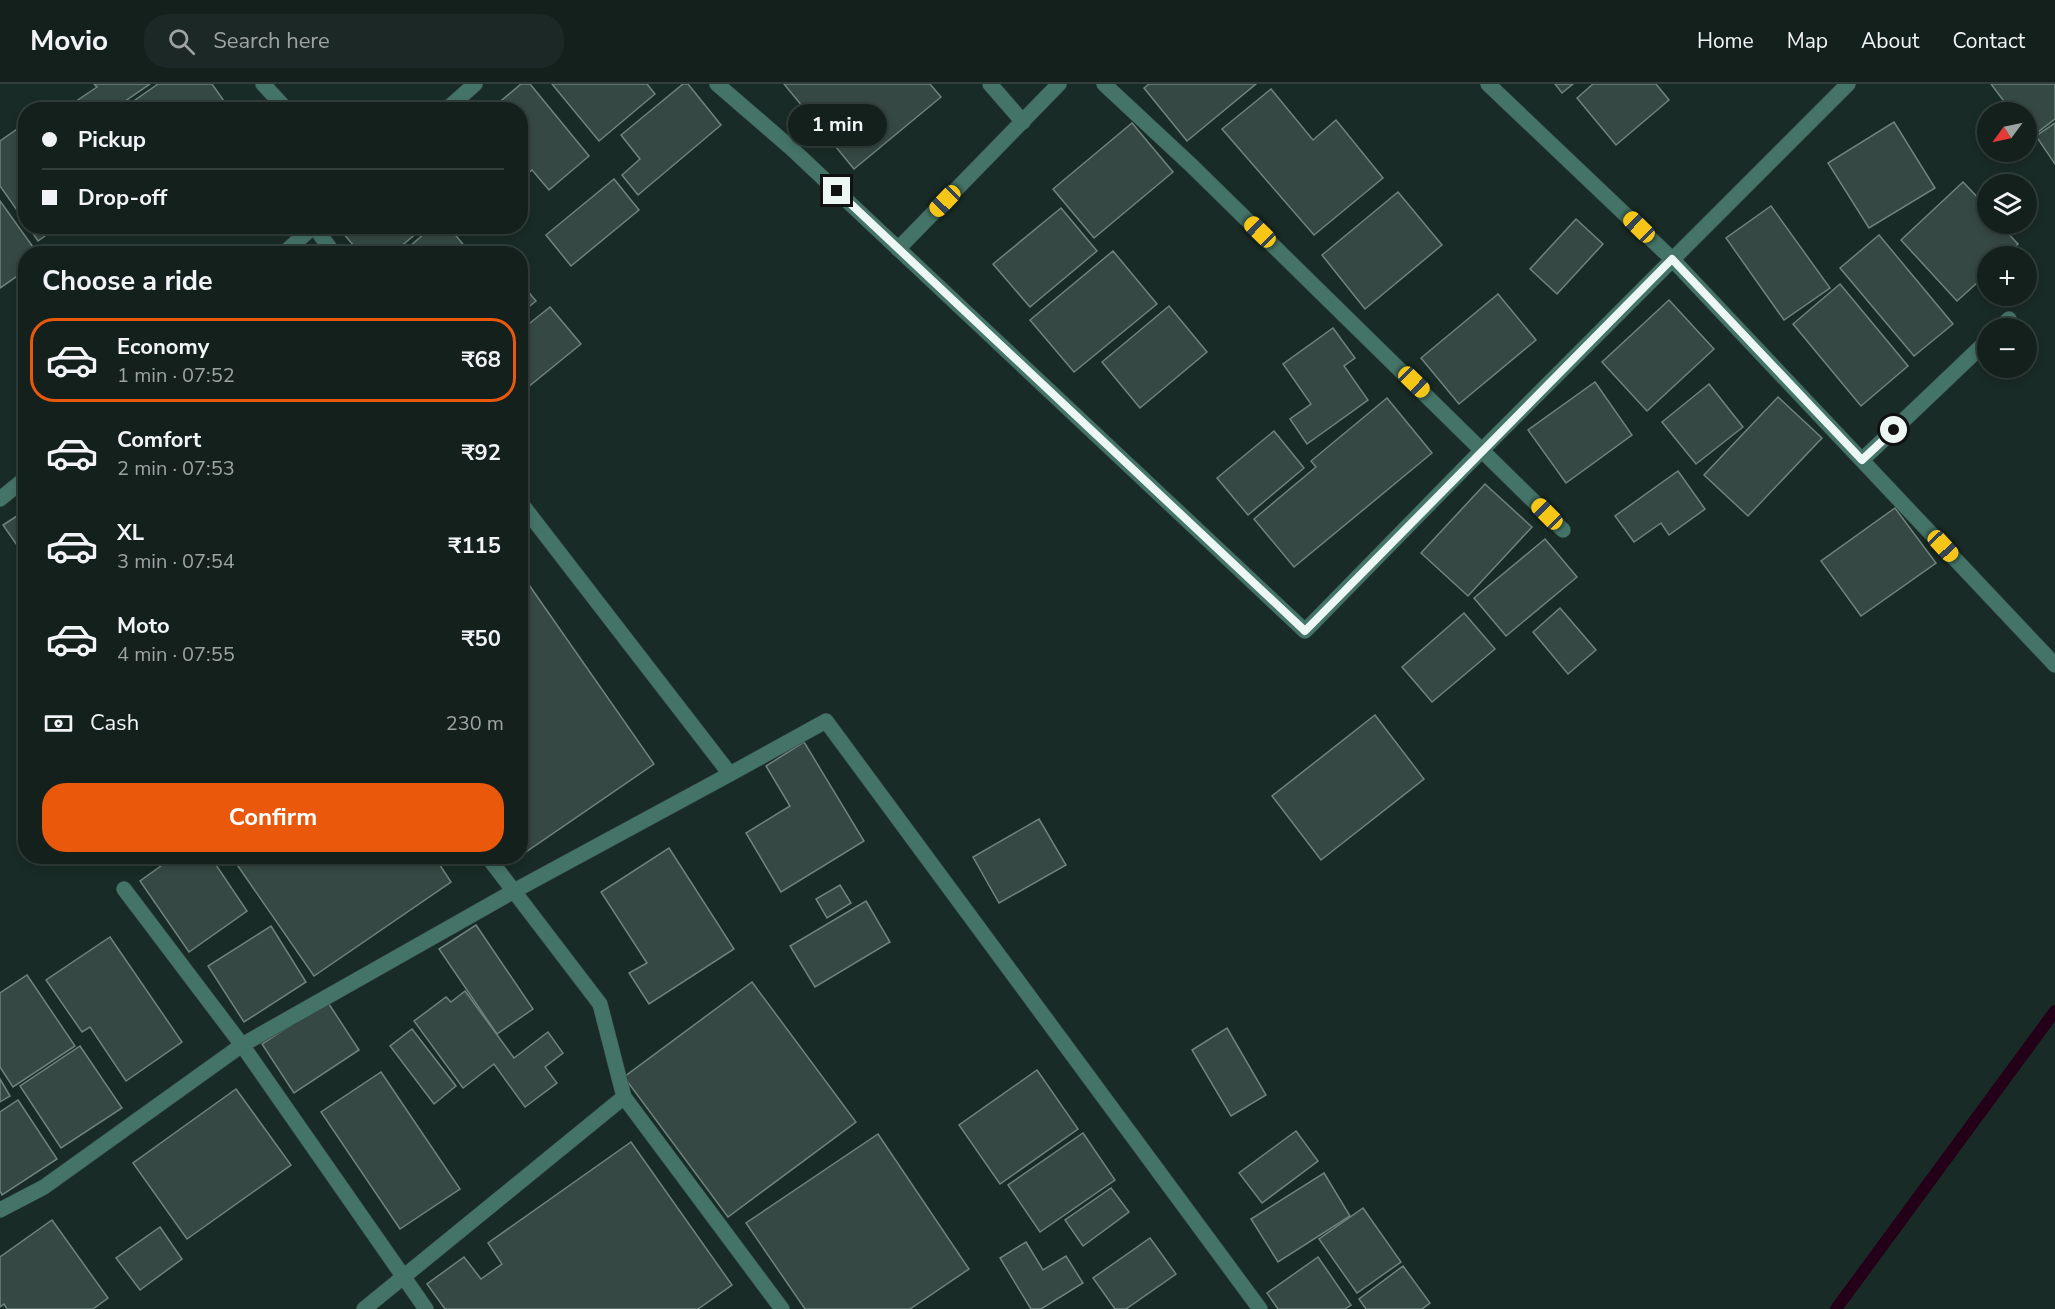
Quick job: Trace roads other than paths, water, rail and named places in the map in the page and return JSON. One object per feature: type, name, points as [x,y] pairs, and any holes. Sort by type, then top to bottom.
[{"type":"street","points":[[263,84],[280,102]]},
{"type":"street","points":[[455,102],[475,84]]},
{"type":"street","points":[[717,84],[791,148],[1305,631],[1848,84]]},
{"type":"street","points":[[990,84],[1023,122]]},
{"type":"street","points":[[898,249],[1059,84]]},
{"type":"street","points":[[1104,84],[1200,173],[1563,530]]},
{"type":"street","points":[[1488,84],[1672,259],[2055,665]]},
{"type":"street","points":[[292,246],[305,234]]},
{"type":"street","points":[[1862,460],[1977,350]]},
{"type":"street","points":[[0,499],[18,484]]},
{"type":"street","points":[[528,512],[730,774]]},
{"type":"street","points":[[0,1210],[44,1187],[242,1045],[514,891],[826,721],[1260,1309]]},
{"type":"street","points":[[493,864],[600,1004],[624,1097],[782,1309]]},
{"type":"street","points":[[124,889],[242,1045],[426,1309]]},
{"type":"street","points":[[363,1309],[624,1097]]},
{"type":"waterway","points":[[1836,1309],[2055,1011]]}]
